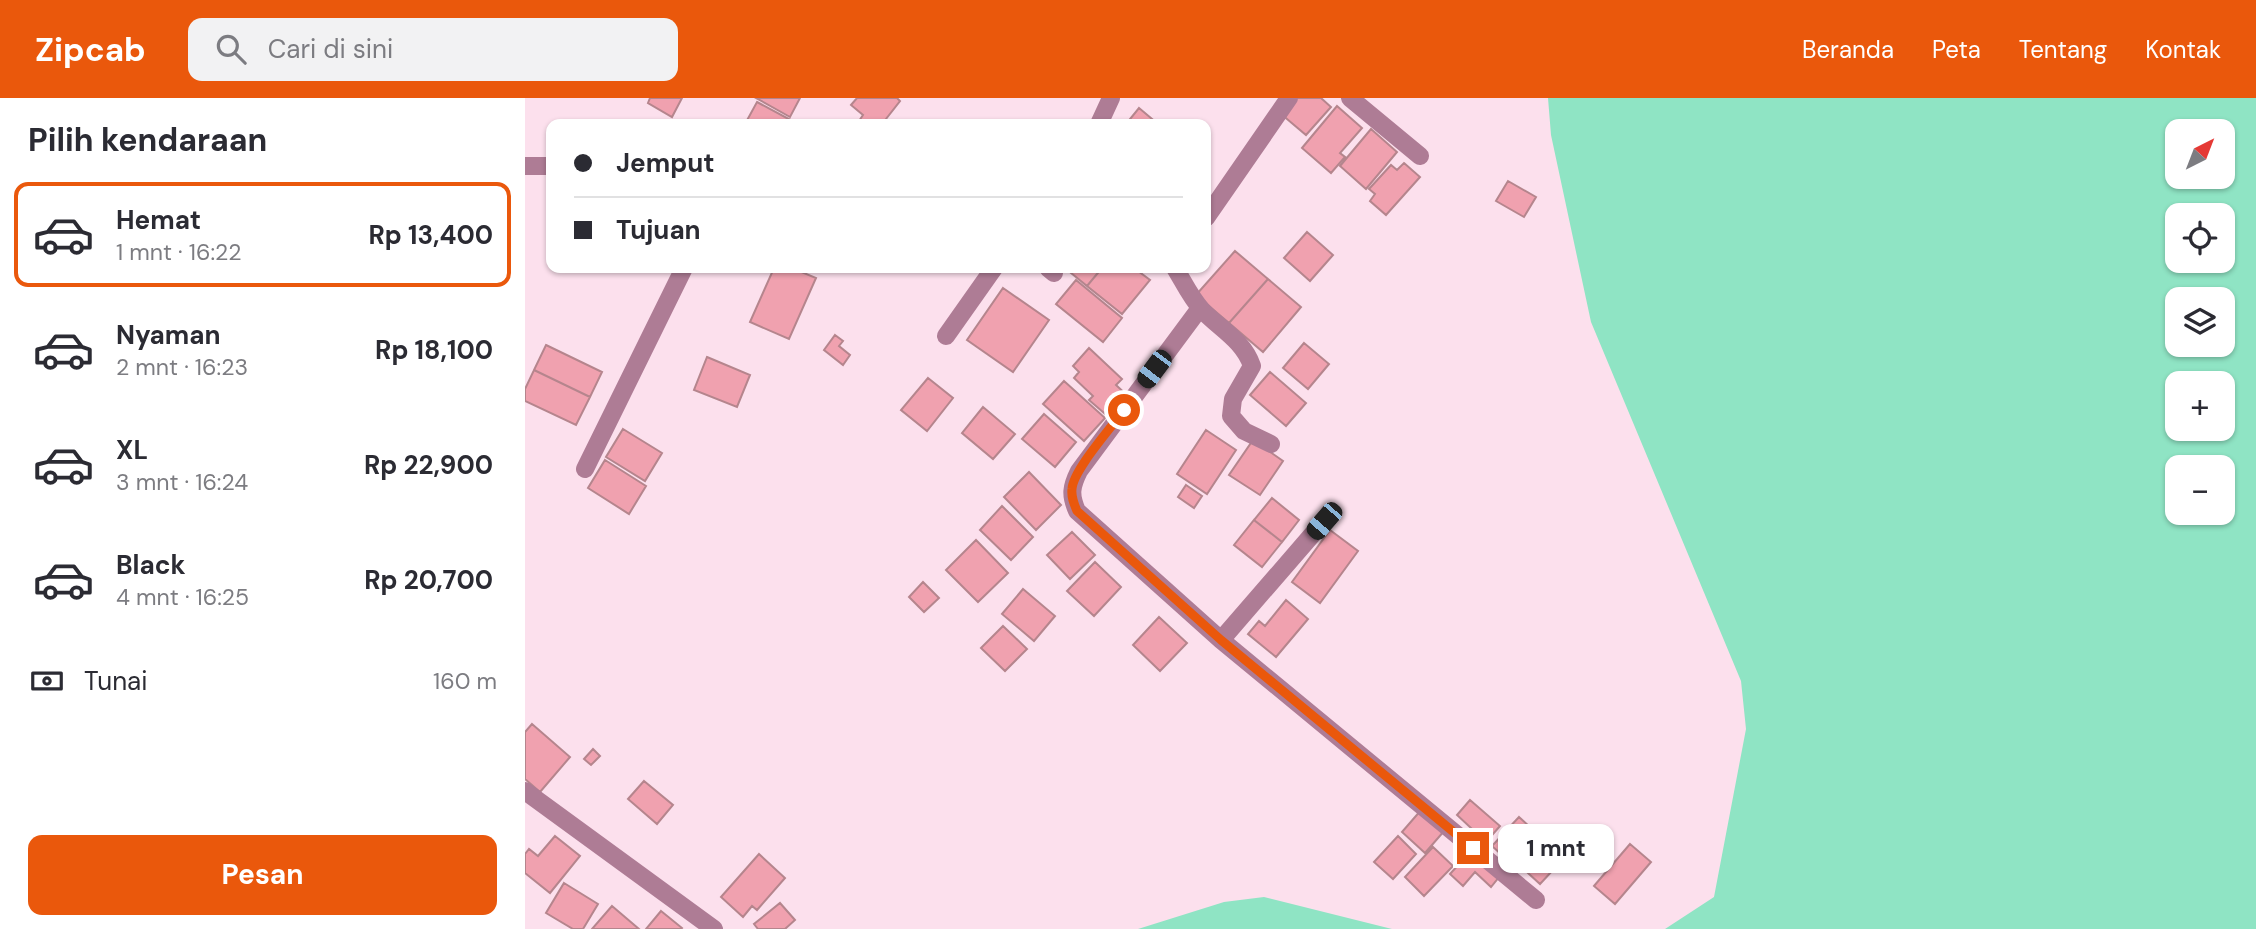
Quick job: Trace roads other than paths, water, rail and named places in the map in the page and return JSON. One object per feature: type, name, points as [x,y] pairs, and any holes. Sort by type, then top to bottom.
[{"type":"street","points":[[1101,119],[1111,98]]},
{"type":"street","points":[[1211,211],[1289,98]]},
{"type":"street","points":[[1350,98],[1420,156]]},
{"type":"street","points":[[525,166],[546,166]]},
{"type":"street","points":[[585,469],[682,273]]},
{"type":"street","points":[[946,336],[990,273]]},
{"type":"street","points":[[1178,273],[1200,308],[1248,352],[1252,366],[1233,399],[1231,416],[1244,431],[1271,444]]},
{"type":"street","points":[[1200,308],[1079,471],[1072,486],[1072,499],[1077,511],[1221,640],[1536,900]]},
{"type":"street","points":[[1221,640],[1324,521]]},
{"type":"street","points":[[525,791],[714,929]]}]
